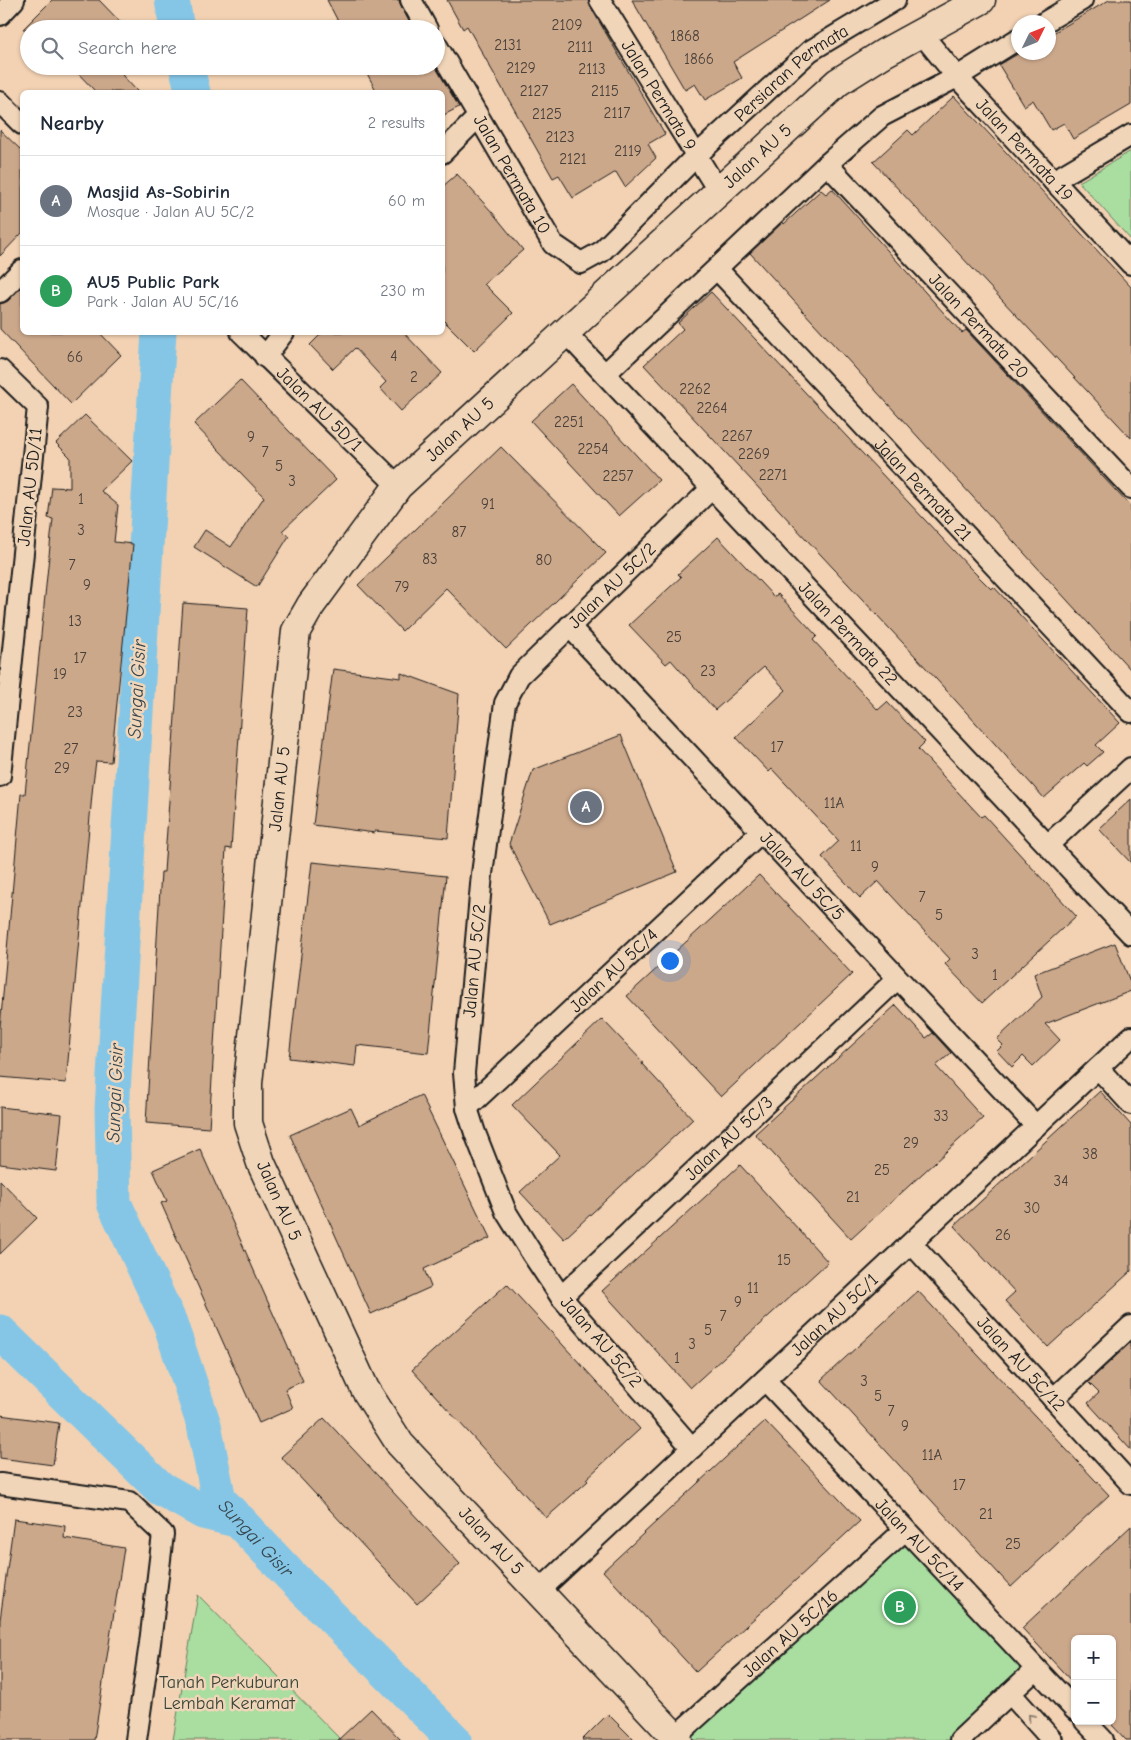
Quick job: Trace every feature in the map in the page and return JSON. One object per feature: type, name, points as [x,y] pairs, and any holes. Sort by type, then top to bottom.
[{"type":"main road","name":"Jalan AU 5","points":[[676,1738],[400,1444],[365,1389],[261,1163],[248,1123],[248,1082],[296,631],[311,604],[398,486],[838,82],[884,53],[981,0]]},
{"type":"street","points":[[0,16],[14,0]]},
{"type":"street","points":[[411,0],[423,20]]},
{"type":"street","name":"Jalan Permata 9","points":[[600,0],[719,192]]},
{"type":"street","name":"Persiaran Permata","points":[[696,156],[810,51],[895,0]]},
{"type":"street","points":[[1056,15],[1082,0]]},
{"type":"street","name":"Jalan Permata 19","points":[[921,33],[957,77],[1131,264]]},
{"type":"street","points":[[605,374],[827,164],[882,116],[957,77],[1011,43]]},
{"type":"street","name":"Jalan Permata 10","points":[[445,60],[554,244],[581,263],[601,252],[696,156]]},
{"type":"street","points":[[0,102],[20,122]]},
{"type":"street","points":[[445,150],[478,117]]},
{"type":"street","points":[[1054,181],[1131,134]]},
{"type":"street","name":"Jalan Permata 20","points":[[827,164],[1131,488]]},
{"type":"street","name":"Jalan Permata 21","points":[[717,269],[1131,712]]},
{"type":"street","points":[[0,292],[20,272]]},
{"type":"street","name":"Jalan Permata 22","points":[[566,333],[1131,934]]},
{"type":"street","name":"Jalan AU 5D/1","points":[[244,335],[398,486]]},
{"type":"street","points":[[265,357],[282,335]]},
{"type":"street","name":"Jalan AU 5D/11","points":[[0,370],[38,407],[5,674],[0,776]]},
{"type":"street","name":"Jalan AU 5C/2","points":[[692,1448],[561,1297],[506,1212],[467,1108],[464,1072],[480,894],[505,703],[519,676],[568,626],[712,488]]},
{"type":"street","name":"Jalan AU 5C/5","points":[[568,626],[1036,1126]]},
{"type":"street","points":[[1048,844],[1131,768]]},
{"type":"street","name":"Jalan AU 5C/4","points":[[467,1108],[761,832]]},
{"type":"street","name":"Jalan AU 5C/3","points":[[561,1297],[897,979]]},
{"type":"street","name":"Jalan AU 5C/1","points":[[538,1592],[1131,1037]]},
{"type":"street","points":[[1098,1068],[1131,1104]]},
{"type":"street","name":"Jalan AU 5C/12","points":[[912,1244],[1131,1484]]},
{"type":"street","points":[[1053,1399],[1131,1326]]},
{"type":"street","name":"Jalan AU 5C/14","points":[[765,1380],[1071,1706]]},
{"type":"street","points":[[0,1484],[129,1502],[163,1534],[136,1740]]},
{"type":"street","name":"Jalan AU 5C/16","points":[[676,1738],[905,1530]]},
{"type":"street","points":[[960,1740],[1036,1669]]},
{"type":"street","points":[[1010,1693],[1052,1740]]},
{"type":"street","points":[[1089,1725],[1103,1740]]},
{"type":"green space","points":[[1131,151],[1131,240],[1079,182]]},
{"type":"green space","points":[[908,1543],[1026,1671],[951,1740],[687,1740],[682,1735]]},
{"type":"green space","name":"Tanah Perkuburan Lembah Keramat","points":[[198,1595],[341,1740],[173,1740]]},
{"type":"building","points":[[52,0],[99,0],[118,20],[32,20]]},
{"type":"building","points":[[327,0],[399,0],[408,20],[337,20]]},
{"type":"building","points":[[447,0],[588,0],[665,134],[648,144],[656,158],[625,187],[616,172],[573,198],[559,175],[553,178],[467,26],[463,29]]},
{"type":"building","points":[[632,0],[830,0],[733,62],[742,78],[705,100],[695,84],[685,90]]},
{"type":"building","points":[[1109,0],[1131,0],[1131,105],[1073,139],[1064,123],[1051,130],[1033,100],[1024,106],[999,65],[1011,58],[1011,60],[1056,60],[1056,31]]},
{"type":"building","points":[[80,75],[122,75],[136,90],[94,90]]},
{"type":"building","points":[[368,75],[440,75],[459,107],[445,114],[445,90],[376,90]]},
{"type":"building","points":[[954,96],[1131,287],[1131,438],[873,162],[908,130],[913,135]]},
{"type":"building","points":[[0,130],[20,149],[20,235],[0,256]]},
{"type":"building","points":[[457,174],[492,212],[523,250],[484,284],[513,313],[474,351],[445,322],[445,184]]},
{"type":"building","points":[[832,189],[962,333],[966,330],[1131,507],[1131,670],[750,253],[821,190],[826,194]]},
{"type":"building","points":[[20,288],[20,335],[102,335],[121,355],[71,404],[0,329],[0,304],[8,301]]},
{"type":"building","points":[[711,292],[970,568],[991,589],[994,587],[1120,723],[1096,745],[1103,752],[1087,766],[1084,763],[1044,798],[917,658],[644,365],[683,329],[678,323]]},
{"type":"building","points":[[320,335],[406,335],[442,373],[401,411],[380,388],[386,382],[355,348],[333,369],[310,345]]},
{"type":"building","points":[[240,380],[336,480],[282,531],[289,536],[257,587],[194,547],[205,530],[231,547],[264,497],[194,424]]},
{"type":"building","points":[[571,384],[659,480],[619,516],[531,421]]},
{"type":"building","points":[[85,415],[132,461],[101,491],[118,505],[114,542],[133,544],[111,762],[96,761],[93,783],[66,1083],[0,1077],[0,1028],[21,794],[25,794],[53,519],[48,518],[52,487],[70,488],[70,457],[56,443]]},
{"type":"building","points":[[501,447],[606,553],[506,649],[446,588],[402,631],[358,585]]},
{"type":"building","points":[[718,537],[774,597],[778,594],[817,636],[813,640],[878,710],[887,702],[925,742],[918,749],[981,817],[984,815],[1076,916],[982,1003],[945,964],[950,959],[878,881],[860,898],[822,857],[839,841],[772,769],[769,772],[736,737],[786,690],[764,667],[715,710],[671,660],[666,664],[629,625],[681,577],[678,574]]},
{"type":"building","points":[[183,603],[248,608],[231,849],[226,848],[209,1128],[146,1123],[161,872],[164,872]]},
{"type":"building","points":[[333,669],[401,678],[401,673],[459,694],[448,838],[375,831],[375,833],[313,825]]},
{"type":"building","points":[[621,735],[677,872],[550,924],[509,844],[533,770]]},
{"type":"building","points":[[1131,799],[1131,863],[1099,829]]},
{"type":"building","points":[[312,862],[446,876],[428,1053],[357,1045],[355,1066],[289,1058]]},
{"type":"building","points":[[759,875],[852,974],[721,1097],[627,996]]},
{"type":"building","points":[[1115,943],[1131,984],[1131,991],[1045,1024],[1060,1040],[1033,1066],[1023,1056],[1012,1067],[997,1051],[1003,1045],[997,1039],[1042,997],[1034,974]]},
{"type":"building","points":[[896,1005],[926,1038],[933,1033],[951,1053],[936,1066],[983,1118],[851,1239],[755,1134]]},
{"type":"building","points":[[602,1019],[693,1119],[564,1239],[520,1192],[560,1155],[512,1105]]},
{"type":"building","points":[[1100,1091],[1131,1125],[1131,1271],[1048,1347],[1005,1301],[1015,1292],[954,1226]]},
{"type":"building","points":[[421,1095],[490,1238],[424,1269],[431,1287],[371,1314],[290,1135],[351,1108],[359,1125]]},
{"type":"building","points":[[0,1107],[62,1114],[56,1171],[0,1164]]},
{"type":"building","points":[[200,1149],[303,1381],[285,1389],[293,1408],[259,1423],[161,1203],[167,1201],[153,1170]]},
{"type":"building","points":[[740,1165],[828,1262],[690,1388],[602,1291]]},
{"type":"building","points":[[0,1180],[37,1218],[0,1254]]},
{"type":"building","points":[[507,1284],[640,1429],[586,1479],[588,1481],[546,1518],[412,1370]]},
{"type":"building","points":[[918,1291],[1109,1495],[1011,1587],[821,1380]]},
{"type":"building","points":[[1131,1342],[1131,1450],[1088,1403],[1099,1393],[1088,1382]]},
{"type":"building","points":[[0,1415],[59,1423],[53,1465],[0,1458]]},
{"type":"building","points":[[324,1418],[460,1564],[417,1604],[281,1457]]},
{"type":"building","points":[[765,1421],[860,1521],[696,1672],[603,1571]]},
{"type":"building","points":[[14,1519],[65,1526],[64,1538],[124,1548],[94,1740],[0,1740],[0,1620]]},
{"type":"building","points":[[1131,1526],[1131,1740],[1126,1740],[1112,1725],[1116,1725],[1116,1635],[1071,1635],[1071,1681],[1022,1628]]},
{"type":"building","points":[[371,1709],[401,1740],[338,1740]]},
{"type":"building","points":[[608,1714],[634,1740],[582,1740]]},
{"type":"waterway","name":"Sungai Gisir","points":[[172,0],[175,20]]},
{"type":"waterway","name":"Sungai Gisir","points":[[188,75],[192,90]]},
{"type":"waterway","name":"Sungai Gisir","points":[[159,335],[112,1109],[114,1203],[170,1323],[204,1425],[219,1500],[290,1575],[454,1740]]},
{"type":"waterway","points":[[0,1332],[160,1488],[203,1512],[240,1521]]},
{"type":"place","name":"Masjid As-Sobirin","points":[[586,807]]},
{"type":"place","name":"AU5 Public Park","points":[[900,1607]]}]
